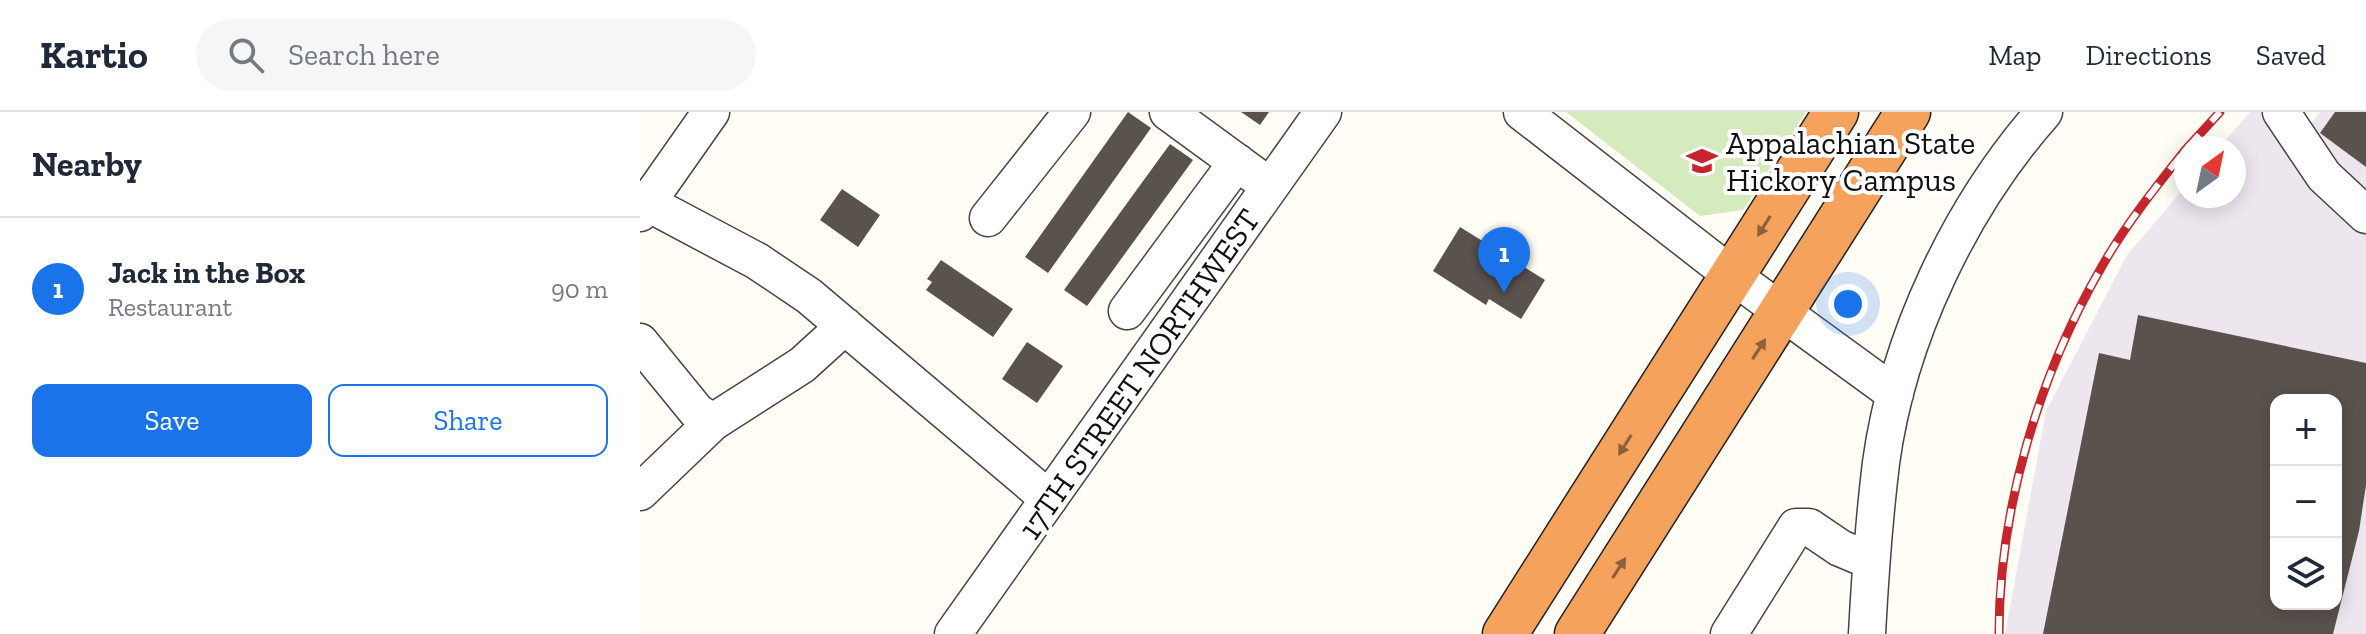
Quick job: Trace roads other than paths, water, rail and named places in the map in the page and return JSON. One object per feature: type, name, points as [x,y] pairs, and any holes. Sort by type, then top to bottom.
[{"type":"highway","points":[[1505,634],[1836,112]]},
{"type":"highway","points":[[1577,634],[1908,112]]},
{"type":"street","points":[[711,112],[642,205],[757,261],[809,296],[1049,499]]},
{"type":"street","points":[[988,218],[1072,112]]},
{"type":"street","points":[[1168,112],[1271,187]]},
{"type":"street","name":"17TH STREET NORTHWEST","points":[[953,634],[1323,112]]},
{"type":"street","points":[[1522,112],[1733,276],[1895,394]]},
{"type":"street","points":[[1867,634],[1881,461],[1895,394],[1940,275],[1976,204],[2044,112]]},
{"type":"street","points":[[2281,112],[2324,176],[2366,215]]},
{"type":"street","points":[[1127,311],[1237,162]]},
{"type":"street","points":[[640,492],[713,422],[802,365],[845,326]]},
{"type":"street","points":[[640,342],[697,412],[713,422]]},
{"type":"street","points":[[1729,634],[1796,527],[1809,527],[1840,548],[1871,561]]},
{"type":"railway","points":[[2198,136],[2220,112]]},
{"type":"railway","points":[[1999,634],[2006,539],[2015,491],[2041,398],[2079,310],[2110,252],[2174,164]]},
{"type":"place","name":"Appalachian State Hickory Campus","points":[[1702,161]]},
{"type":"place","name":"Jack in the Box","points":[[1504,293]]}]
